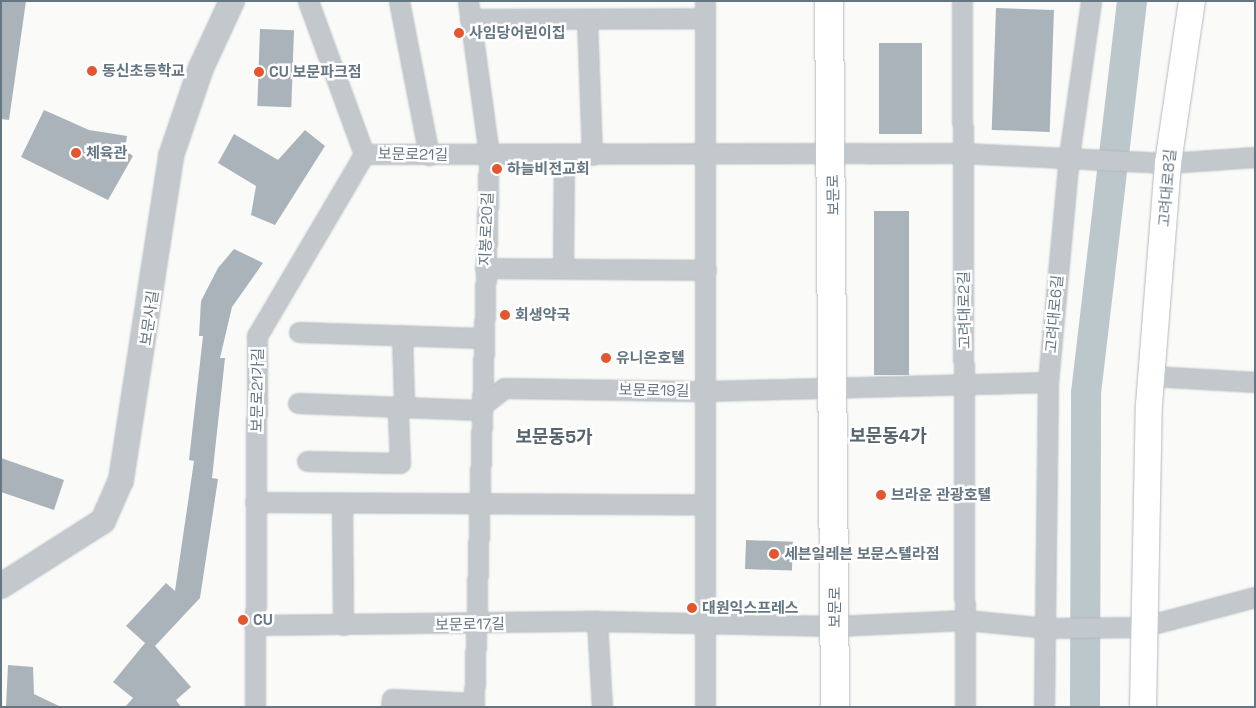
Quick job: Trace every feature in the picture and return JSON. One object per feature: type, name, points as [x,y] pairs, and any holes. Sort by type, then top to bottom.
[{"type":"main road","name":"보문로","points":[[829,1],[835,388],[835,707]]},
{"type":"main road","name":"고려대로8길","points":[[1144,707],[1142,627],[1152,376],[1168,163],[1192,1]]},
{"type":"street","name":"보문사길","points":[[1,586],[103,521],[122,480],[171,156],[201,68],[232,1]]},
{"type":"street","name":"보문로21길","points":[[308,1],[364,154],[832,156],[962,152],[1069,156],[1168,163],[1255,157]]},
{"type":"street","points":[[399,1],[429,155]]},
{"type":"street","name":"고려대로2길","points":[[962,1],[965,707]]},
{"type":"street","name":"고려대로6길","points":[[1044,707],[1047,628],[1048,382],[1069,156],[1091,1]]},
{"type":"street","points":[[469,10],[587,19],[705,10],[705,707]]},
{"type":"street","name":"지봉로20길","points":[[469,10],[488,155],[477,504],[474,705]]},
{"type":"street","points":[[587,19],[592,155]]},
{"type":"street","name":"보문로21가길","points":[[255,707],[257,336],[364,154]]},
{"type":"street","points":[[563,268],[564,155]]},
{"type":"street","points":[[485,268],[706,270]]},
{"type":"street","points":[[300,332],[482,338]]},
{"type":"street","points":[[307,461],[400,463],[402,336]]},
{"type":"street","points":[[1152,376],[1255,382]]},
{"type":"street","points":[[835,388],[965,386],[1048,382]]},
{"type":"street","name":"보문로19길","points":[[480,408],[504,388],[706,391],[835,388]]},
{"type":"street","points":[[298,403],[480,408]]},
{"type":"street","points":[[255,502],[705,504]]},
{"type":"street","points":[[342,503],[343,625]]},
{"type":"street","name":"보문로17길","points":[[254,625],[475,624],[597,621],[836,626],[966,620],[1047,628],[1142,627],[1255,597]]},
{"type":"street","points":[[597,621],[602,707]]},
{"type":"street","points":[[392,707],[392,699],[474,705]]},
{"type":"building","points":[[1,1],[26,1],[9,120],[1,119]]},
{"type":"building","points":[[996,8],[1054,10],[1050,132],[992,130]]},
{"type":"building","points":[[260,29],[294,30],[291,107],[257,106]]},
{"type":"building","points":[[879,43],[922,43],[922,134],[879,134]]},
{"type":"building","name":"체육관","points":[[44,110],[89,130],[127,136],[125,150],[133,156],[108,200],[21,157]]},
{"type":"building","points":[[305,130],[325,146],[275,225],[251,215],[256,186],[218,163],[234,134],[278,160]]},
{"type":"building","points":[[874,211],[909,211],[909,375],[874,375]]},
{"type":"building","points":[[234,249],[263,263],[232,307],[220,358],[225,358],[212,478],[218,479],[200,598],[155,646],[191,687],[176,700],[181,707],[125,707],[133,698],[113,682],[145,643],[126,626],[166,583],[175,591],[194,461],[189,460],[203,336],[199,336],[201,301],[218,268]]},
{"type":"building","points":[[1,458],[64,480],[54,510],[1,492]]},
{"type":"building","points":[[746,540],[793,542],[792,571],[745,569]]},
{"type":"building","points":[[8,665],[33,667],[34,694],[61,707],[6,707]]},
{"type":"waterway","points":[[1085,707],[1086,393],[1132,1]]},
{"type":"place","name":"사임당어린이집","points":[[459,33]]},
{"type":"place","name":"동신초등학교","points":[[92,71]]},
{"type":"place","name":"CU 보문파크점","points":[[259,72]]},
{"type":"place","name":"체육관","points":[[76,153]]},
{"type":"place","name":"하늘비전교회","points":[[497,169]]},
{"type":"place","name":"회생약국","points":[[505,315]]},
{"type":"place","name":"유니온호텔","points":[[606,358]]},
{"type":"place","name":"브라운 관광호텔","points":[[881,495]]},
{"type":"place","name":"세븐일레븐 보문스텔라점","points":[[774,554]]},
{"type":"place","name":"대원익스프레스","points":[[692,608]]},
{"type":"place","name":"CU","points":[[243,620]]},
{"type":"district","name":"보문동4가","points":[[888,436]]},
{"type":"district","name":"보문동5가","points":[[554,437]]}]
